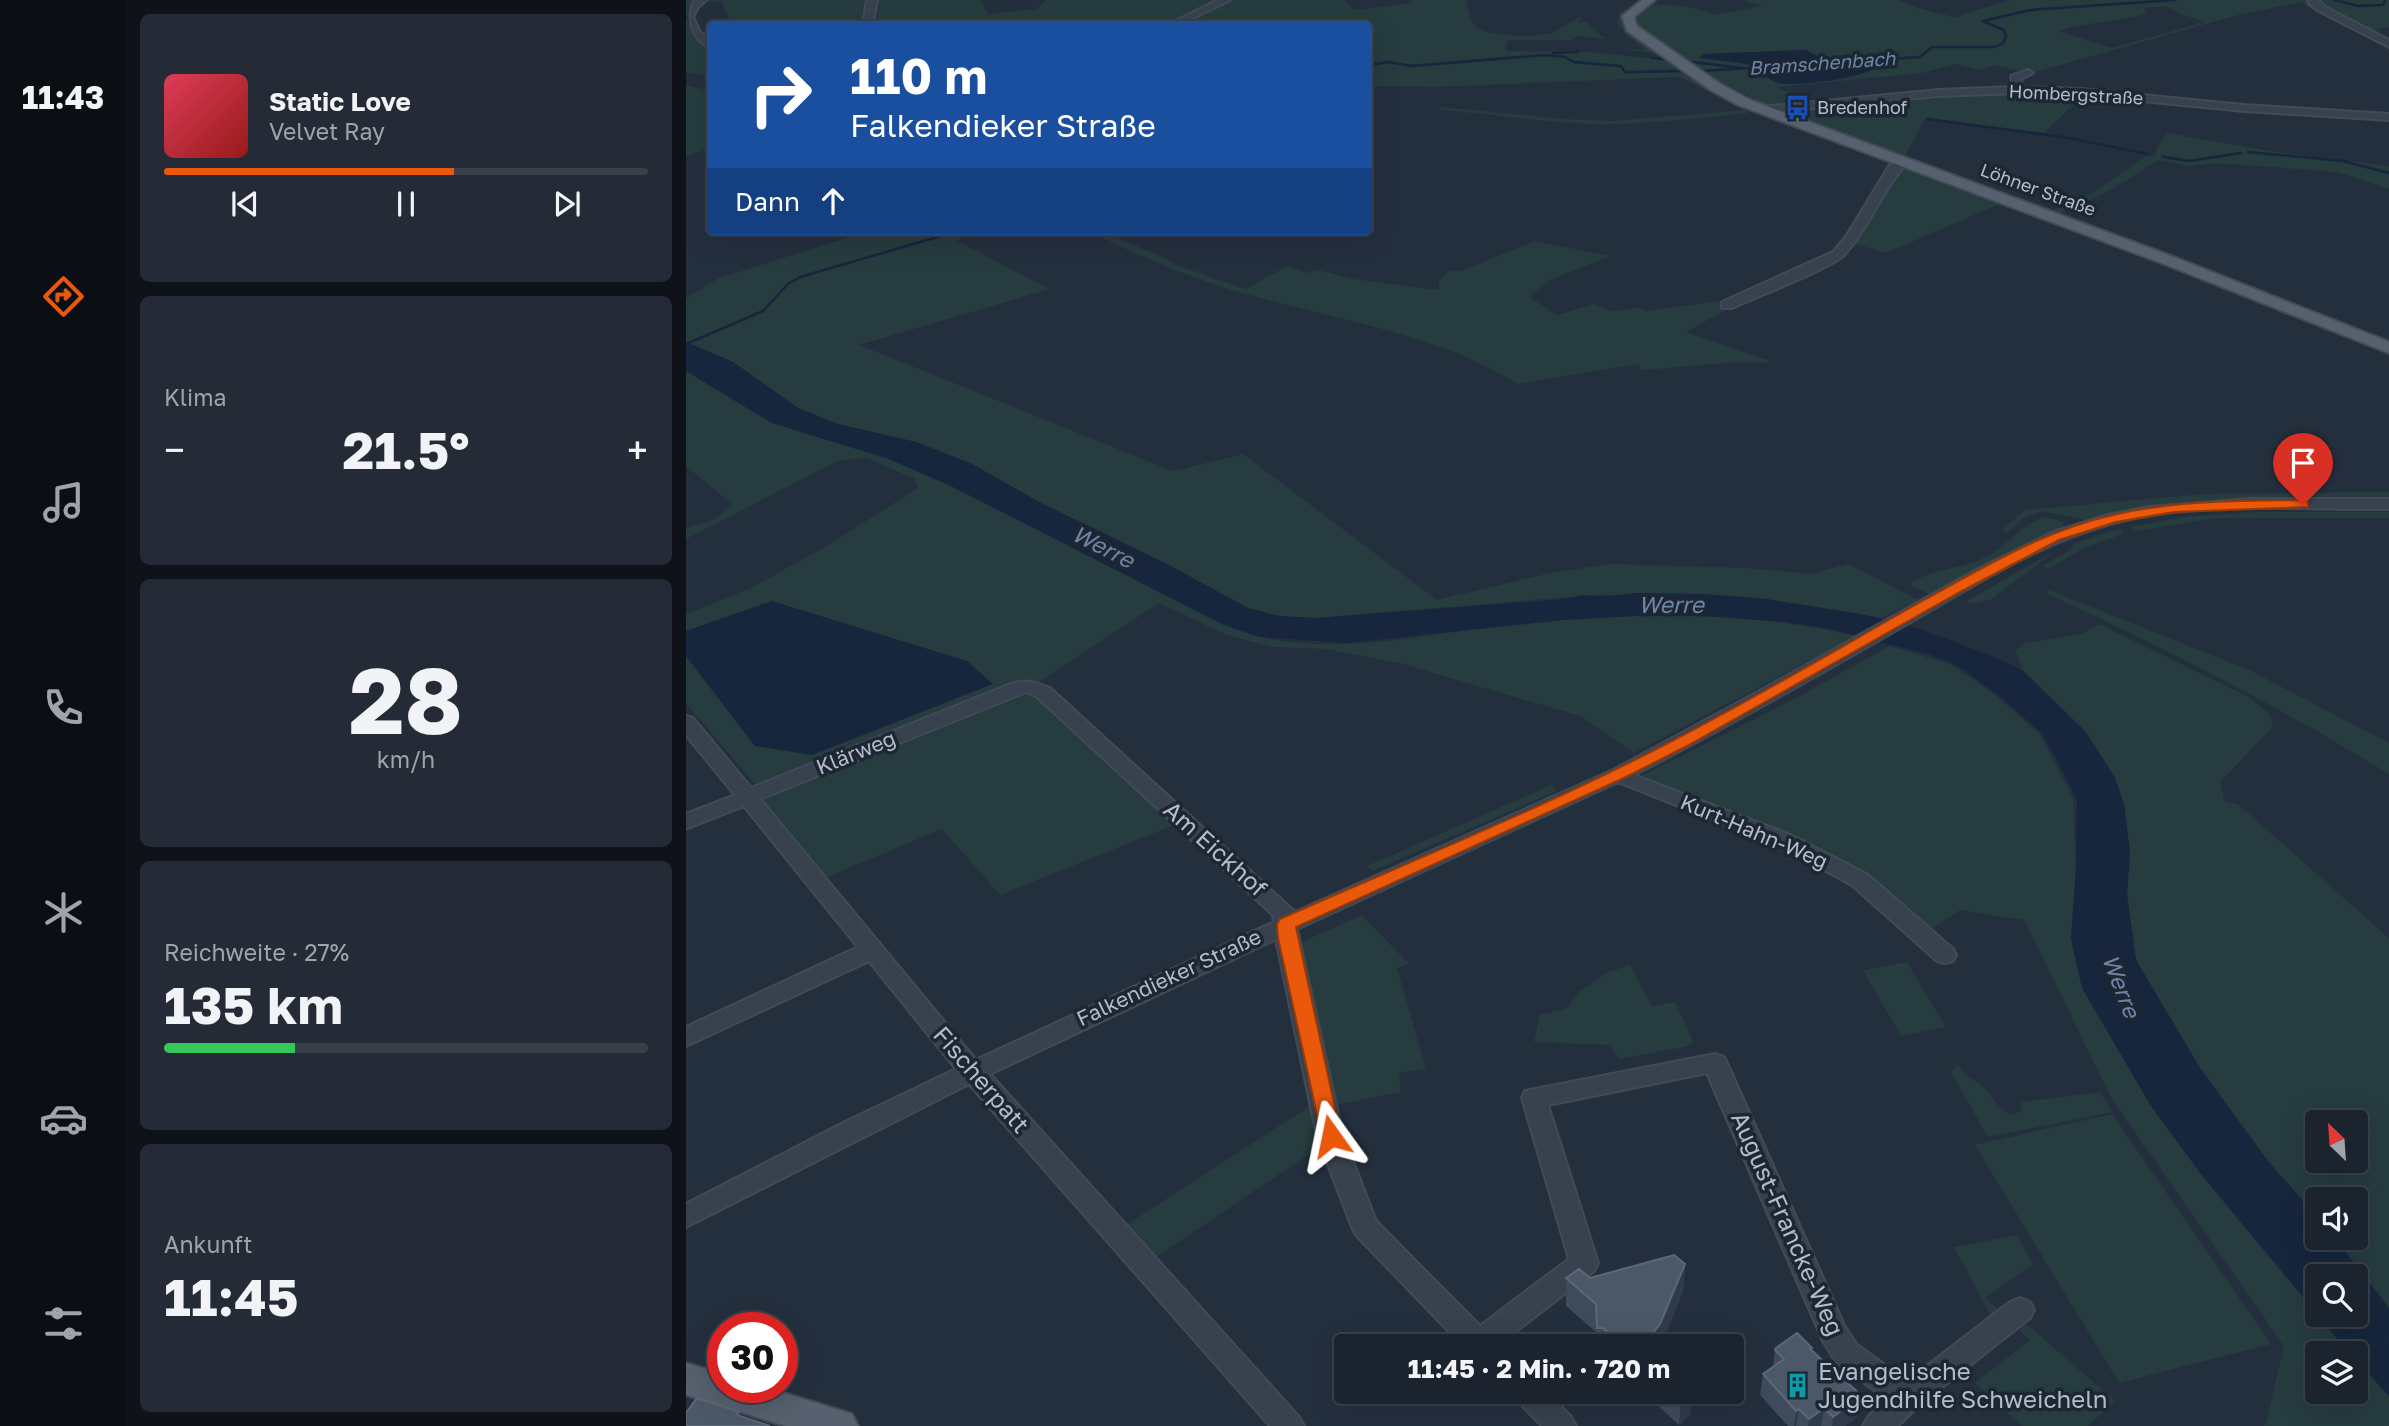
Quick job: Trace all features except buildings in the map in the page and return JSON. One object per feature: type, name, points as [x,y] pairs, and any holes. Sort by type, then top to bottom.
[{"type":"main road","name":"Löhner Straße","points":[[1649,0],[1631,12],[1628,24],[1635,33],[1729,94],[1762,110],[2165,259],[2389,348]]},
{"type":"main road","points":[[686,1379],[839,1426]]},
{"type":"street","points":[[701,0],[694,5],[688,17],[696,34],[707,42]]},
{"type":"street","points":[[868,21],[872,0]]},
{"type":"street","points":[[1181,21],[1225,0]]},
{"type":"street","points":[[2313,0],[2315,5],[2389,44]]},
{"type":"street","points":[[2020,90],[2015,79],[2028,73]]},
{"type":"street","name":"Hombergstraße","points":[[1762,110],[1938,93],[2020,90],[2081,92],[2244,108],[2389,117]]},
{"type":"street","points":[[1727,305],[1837,254],[1852,237],[1893,168],[1902,162]]},
{"type":"street","points":[[1879,632],[2054,537],[2125,516],[2209,505],[2389,504]]},
{"type":"street","name":"Falkendieker Straße","points":[[686,1216],[973,1071],[1286,924],[1620,774],[1879,632]]},
{"type":"street","name":"Klärweg","points":[[686,822],[1027,685]]},
{"type":"street","name":"Am Eickhof","points":[[1027,685],[1043,692],[1284,912],[1287,938],[1331,1136],[1365,1227],[1471,1334]]},
{"type":"street","name":"Fischerpatt","points":[[686,722],[973,1071],[1289,1426]]},
{"type":"street","name":"Kurt-Hahn-Weg","points":[[1620,774],[1630,781],[1786,841],[1860,880],[1945,955]]},
{"type":"street","points":[[686,1037],[872,950]]},
{"type":"street","name":"August-Francke-Weg","points":[[1494,1334],[1584,1263],[1534,1098],[1715,1063],[1833,1332],[1846,1353],[1907,1398]]},
{"type":"street","points":[[1878,1426],[1907,1398],[2020,1310]]},
{"type":"street","points":[[1540,1404],[1561,1426]]},
{"type":"green space","points":[[686,0],[981,0],[988,14],[1036,9],[1047,0],[1343,0],[1355,10],[1412,3],[1410,0],[1466,0],[1470,17],[1481,30],[1512,36],[1544,35],[1555,32],[1580,17],[1582,18],[1578,22],[1586,22],[1605,39],[1578,36],[1572,40],[1508,40],[1505,51],[1588,52],[1657,59],[1665,57],[1659,53],[1616,49],[1646,50],[1626,35],[1617,23],[1620,12],[1641,6],[1664,5],[1700,10],[1712,15],[1762,6],[1742,0],[1898,0],[1958,18],[1963,14],[2011,0],[2389,0],[2389,27],[2371,31],[2389,47],[2301,2],[2238,15],[2035,72],[2019,79],[2014,86],[2011,77],[2025,72],[1995,65],[1979,70],[1956,64],[1922,73],[1777,87],[1807,104],[1767,105],[1701,72],[1722,95],[1716,96],[1680,77],[1435,87],[1381,86],[1372,89],[1372,21],[730,21],[722,1],[695,3],[686,17]],"holes":[[[2166,6],[2205,22],[2112,48],[2058,31],[2135,17],[2146,14],[2144,8]],[[1805,50],[1822,59],[1748,65],[1704,54]]]},
{"type":"green space","points":[[686,17],[694,34],[707,32],[707,76],[686,72]]},
{"type":"green space","points":[[686,85],[707,90],[707,149],[686,157]]},
{"type":"green space","points":[[1952,94],[2079,94],[2077,101],[2044,133],[1926,118],[1903,159],[1784,114],[1790,110]]},
{"type":"green space","points":[[1441,107],[1561,119],[1613,121],[1746,110],[1748,113],[1592,124],[1441,110]]},
{"type":"green space","points":[[2167,133],[2276,152],[2389,166],[2389,189],[2338,172],[2215,163],[2190,166],[2158,160],[2111,190],[2059,214],[2051,211],[2096,191],[2147,155],[2155,156],[2157,147]]},
{"type":"green space","points":[[1905,167],[2002,203],[1886,253],[1852,243],[1827,263],[1745,299],[1686,332],[1770,361],[1767,363],[1720,363],[1642,370],[1638,364],[1517,384],[1459,354],[1427,342],[1216,285],[1097,235],[1112,235],[1175,263],[1173,264],[1245,289],[1288,266],[1306,273],[1318,270],[1353,279],[1438,290],[1439,281],[1449,271],[1462,271],[1534,241],[1611,256],[1550,280],[1529,297],[1557,315],[1594,304],[1611,311],[1639,308],[1645,311],[1734,299],[1823,260],[1845,241],[1889,169]]},
{"type":"green space","points":[[856,235],[968,235],[957,241],[1050,289],[859,345],[1173,471],[1243,454],[1437,600],[1546,574],[1608,564],[1749,568],[1810,574],[1848,564],[1918,600],[1882,618],[1766,599],[1702,594],[1594,595],[1316,618],[1279,616],[1248,608],[1165,563],[1041,503],[970,463],[916,442],[838,424],[798,408],[733,362],[686,342],[686,298],[719,278]]},
{"type":"green space","points":[[686,371],[772,423],[889,459],[953,487],[1222,624],[1258,636],[1288,642],[1350,644],[1550,621],[1682,616],[1770,621],[1856,636],[1634,753],[1580,716],[1403,664],[1327,649],[1273,647],[1227,635],[1159,603],[1039,682],[1023,682],[759,789],[686,703],[686,656],[755,746],[772,601],[686,631],[686,614],[753,587],[828,545],[918,488],[915,479],[867,458],[840,460],[686,539],[686,528],[715,519],[732,504],[686,466]]},
{"type":"green space","points":[[2389,492],[2389,499],[2204,501],[2132,510],[2085,520],[2042,511],[2022,519],[2006,534],[2002,530],[2025,510],[2204,494]]},
{"type":"green space","points":[[2260,512],[2389,512],[2389,518],[2216,518],[2137,531],[2131,527],[2181,517]]},
{"type":"green space","points":[[2045,517],[2063,522],[2064,528],[2037,538],[1929,594],[1912,586],[1911,583],[1919,578],[1989,556],[2028,525]]},
{"type":"green space","points":[[2118,529],[2124,532],[2123,534],[2084,548],[2050,568],[2044,568],[2044,565],[2071,550],[2075,543]]},
{"type":"green space","points":[[2058,549],[1991,599],[1977,604],[1965,602]]},
{"type":"green space","points":[[2050,590],[2249,670],[2389,743],[2389,774],[2305,724],[2220,679],[2046,593]]},
{"type":"green space","points":[[2099,624],[2247,696],[2269,713],[2273,727],[2220,782],[2224,801],[2239,805],[2389,938],[2389,1308],[2368,1281],[2368,1264],[2355,1264],[2344,1250],[2368,1250],[2368,1187],[2305,1187],[2305,1203],[2268,1161],[2200,1068],[2136,960],[2127,895],[2130,853],[2124,803],[2086,732],[2022,670],[2016,651],[2025,643],[2081,634]]},
{"type":"green space","points":[[1890,646],[1952,665],[1995,695],[2040,734],[2073,798],[2076,868],[2071,938],[2082,988],[2151,1106],[2201,1174],[2305,1300],[2305,1327],[2328,1327],[2339,1341],[2305,1341],[2305,1404],[2368,1404],[2368,1373],[2389,1396],[2389,1426],[2263,1426],[2266,1423],[2284,1346],[2112,1099],[2024,920],[1960,910],[1931,929],[1856,872],[1633,780],[1785,704]]},
{"type":"green space","points":[[1030,691],[1037,694],[1179,823],[1000,895],[942,829],[823,879],[761,797],[1021,692]]},
{"type":"green space","points":[[1551,785],[1557,791],[1372,871],[1367,866]]},
{"type":"green space","points":[[1362,915],[1409,964],[1397,968],[1426,1069],[1399,1073],[1401,1092],[1335,1105],[1302,942]]},
{"type":"green space","points":[[1907,962],[1946,1027],[1901,1036],[1863,970]]},
{"type":"green space","points":[[1630,965],[1652,1006],[1675,1002],[1694,1043],[1619,1059],[1610,1045],[1534,1042],[1540,1015],[1566,1009],[1579,992],[1608,972]]},
{"type":"green space","points":[[1958,1065],[2011,1115],[2021,1111],[2022,1102],[2100,1092],[2113,1112],[1988,1137],[1950,1071]]},
{"type":"green space","points":[[1310,1106],[1321,1146],[1152,1260],[1123,1227]]},
{"type":"green space","points":[[2112,1114],[2271,1344],[2119,1383],[1975,1145]]},
{"type":"green space","points":[[2017,1235],[2033,1264],[1985,1298],[2000,1311],[1992,1318],[1954,1247]]},
{"type":"green space","points":[[2021,1322],[2115,1401],[2088,1426],[2022,1426],[1975,1383],[2030,1340],[2015,1326]]},
{"type":"water","points":[[1806,50],[1823,59],[1756,65],[1699,58],[1704,54]]},
{"type":"water","points":[[1876,66],[1846,78],[1814,83],[1778,83],[1763,74],[1768,71]]},
{"type":"water","name":"Werre","points":[[686,342],[733,362],[798,408],[838,424],[916,442],[970,463],[1041,503],[1165,563],[1248,608],[1279,616],[1316,618],[1566,599],[1583,595],[1600,597],[1635,593],[1702,594],[1766,599],[1861,614],[1917,628],[2022,670],[2086,732],[2114,776],[2124,803],[2130,853],[2127,895],[2136,960],[2200,1068],[2268,1161],[2305,1203],[2305,1250],[2344,1250],[2355,1264],[2305,1264],[2305,1300],[2201,1174],[2151,1106],[2082,988],[2071,938],[2077,798],[2043,734],[1997,694],[1955,664],[1931,655],[1830,629],[1786,622],[1703,616],[1564,620],[1346,643],[1259,637],[1222,624],[953,487],[889,459],[772,423],[686,371]]},
{"type":"water","points":[[772,601],[967,661],[993,684],[812,755],[755,746],[686,656],[686,631]]},
{"type":"water","points":[[2368,1281],[2389,1308],[2389,1396],[2368,1373],[2368,1341],[2339,1341],[2328,1327],[2368,1327]]},
{"type":"waterway","name":"Bramschenbach","points":[[1702,71],[1920,57],[1932,47],[1995,47],[2003,43],[2006,37],[2004,30],[1983,21],[2030,10],[2176,0]]},
{"type":"waterway","name":"Bramschenbach","points":[[2335,0],[2358,6],[2383,5],[2385,0]]},
{"type":"waterway","points":[[1553,53],[1578,52]]},
{"type":"waterway","name":"Bramschenbach","points":[[1372,64],[1389,62],[1411,66],[1545,55],[1565,57],[1574,62],[1621,66],[1625,72],[1686,71]]},
{"type":"waterway","points":[[1652,58],[1669,60]]},
{"type":"waterway","points":[[1685,61],[1742,68]]},
{"type":"waterway","points":[[1927,119],[2069,138],[2147,154]]},
{"type":"waterway","points":[[2248,152],[2343,161],[2389,173]]},
{"type":"waterway","points":[[2163,157],[2189,161],[2241,153]]},
{"type":"waterway","name":"Bramschenbach","points":[[686,344],[763,311],[788,284],[800,277],[944,235]]},
{"type":"place","name":"Bredenhof","points":[[1797,108]]},
{"type":"place","name":"Evangelische Jugendhilfe Schweicheln","points":[[1798,1386]]},
{"type":"route","points":[[1331,1136],[1286,924],[1620,774],[2054,537],[2114,518],[2174,508],[2250,504],[2303,505]]}]
